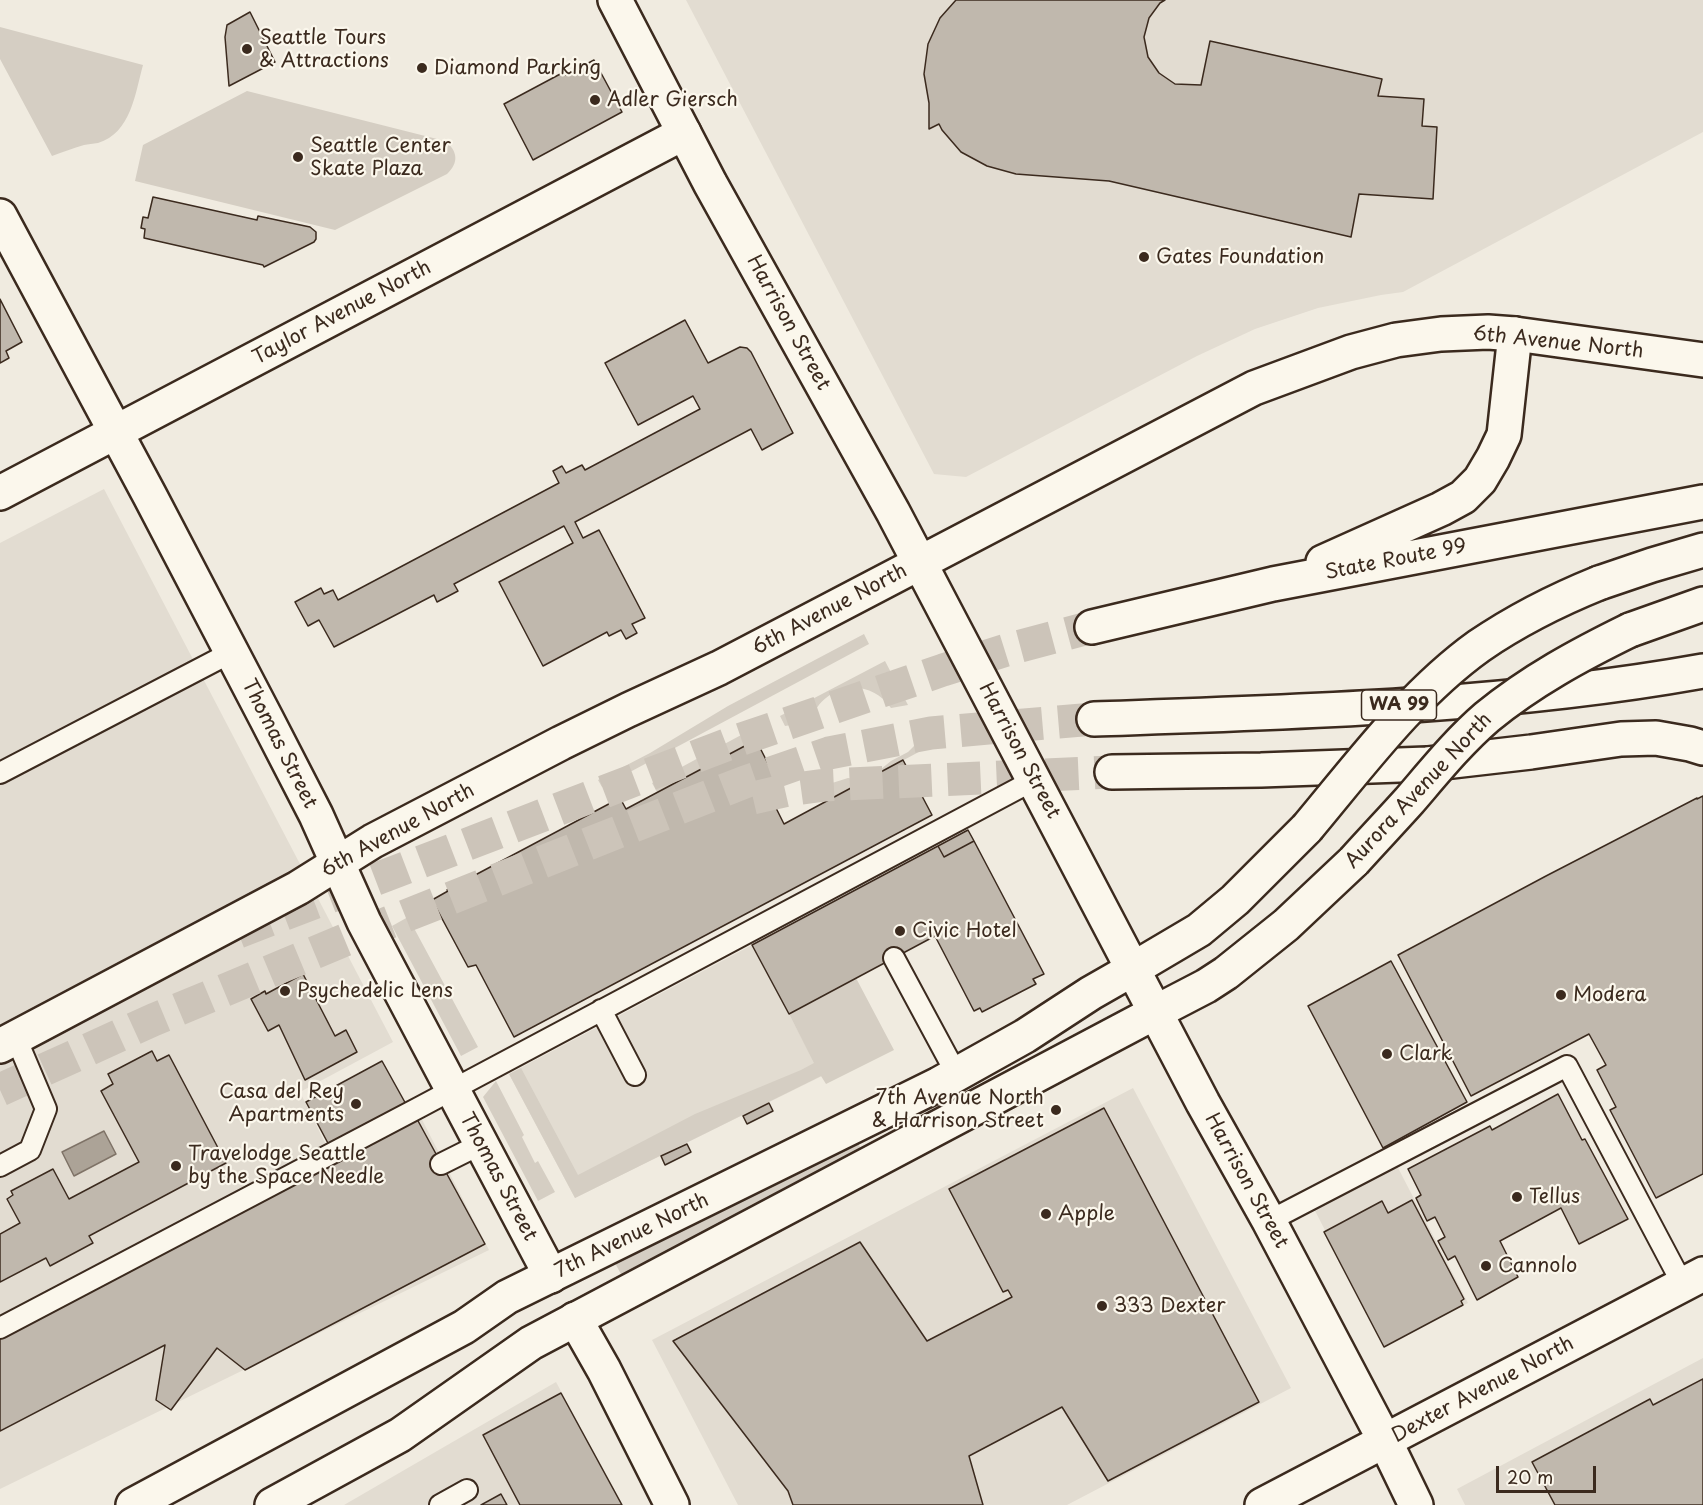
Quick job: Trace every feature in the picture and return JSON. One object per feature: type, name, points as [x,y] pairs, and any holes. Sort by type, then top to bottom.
[{"type":"main road","name":"Harrison Street","points":[[615,0],[710,183],[920,563],[1203,1103],[1269,1221],[1385,1441],[1416,1505]]},
{"type":"main road","name":"Taylor Avenue North","points":[[0,493],[684,133]]},
{"type":"main road","name":"Thomas Street","points":[[0,216],[232,652],[316,815],[364,922],[551,1276]]},
{"type":"main road","name":"6th Avenue North","points":[[8,1042],[298,888],[374,841],[628,710],[719,668],[1254,388],[1351,352],[1396,340],[1441,334],[1488,332],[1515,334],[1703,360]]},
{"type":"main road","points":[[1273,584],[1441,509],[1462,497],[1480,480],[1504,435],[1515,334]]},
{"type":"main road","name":"State Route 99","points":[[1092,627],[1273,584],[1703,502]]},
{"type":"main road","points":[[1133,969],[1198,930],[1235,900],[1307,828],[1372,750],[1442,677],[1478,647],[1516,622],[1556,600],[1599,583],[1703,550]]},
{"type":"main road","name":"Aurora Avenue North","points":[[1156,1012],[1226,973],[1286,925],[1354,861],[1445,758],[1486,718],[1530,684],[1579,654],[1630,630],[1703,604]]},
{"type":"main road","name":"WA 99","points":[[1094,719],[1304,712],[1480,699],[1593,687],[1703,671]]},
{"type":"main road","points":[[1112,772],[1427,764],[1621,739],[1656,738],[1703,748]]},
{"type":"main road","name":"7th Avenue North","points":[[133,1505],[464,1327],[507,1297],[957,1075],[1133,969]]},
{"type":"main road","points":[[272,1505],[400,1435],[531,1343],[1156,1012]]},
{"type":"main road","name":"Dexter Avenue North","points":[[1262,1505],[1693,1280]]},
{"type":"main road","points":[[575,1320],[604,1370],[672,1505]]},
{"type":"lane","points":[[0,773],[232,652]]},
{"type":"lane","points":[[0,1328],[410,1112],[630,985],[854,883],[1034,780]]},
{"type":"lane","points":[[894,958],[957,1075]]},
{"type":"lane","points":[[595,1006],[635,1076]]},
{"type":"lane","points":[[0,1166],[30,1150],[46,1109],[8,1042]]},
{"type":"lane","points":[[1269,1221],[1567,1066],[1693,1280]]},
{"type":"lane","points":[[441,1164],[481,1144]]},
{"type":"lane","points":[[440,1505],[467,1490]]},
{"type":"shaded area","name":"Gates Foundation","points":[[686,0],[1703,0],[1703,132],[1403,292],[1318,308],[1255,329],[1197,356],[966,477],[934,474]]},
{"type":"shaded area","points":[[0,27],[143,65],[130,111],[118,131],[98,143],[84,145],[52,156],[0,59]]},
{"type":"shaded area","name":"Seattle Center Skate Plaza","points":[[247,91],[445,141],[455,153],[454,166],[447,174],[335,230],[135,181],[143,145]]},
{"type":"shaded area","points":[[104,489],[393,1042],[300,1092],[329,1151],[416,1108],[489,1250],[0,1489],[0,543]]},
{"type":"shaded area","points":[[864,634],[869,644],[602,787],[598,780],[650,753],[728,706]]},
{"type":"shaded area","points":[[885,661],[908,705],[891,708],[870,691],[846,688],[824,699],[810,722],[785,726],[780,716]]},
{"type":"shaded area","points":[[756,727],[763,741],[758,744],[755,740],[657,792],[652,783]]},
{"type":"shaded area","points":[[922,731],[930,746],[825,802],[815,783],[829,784],[876,773],[891,761],[908,752]]},
{"type":"shaded area","points":[[408,917],[478,1047],[461,1056],[392,926]]},
{"type":"shaded area","points":[[752,945],[822,1076],[575,1198],[509,1074]]},
{"type":"shaded area","points":[[856,978],[894,1050],[826,1084],[821,1076],[575,1198],[509,1074],[521,1068],[578,1175],[695,1114],[814,1063],[789,1014]]},
{"type":"shaded area","points":[[496,1081],[524,1135],[522,1137],[535,1163],[538,1161],[555,1192],[538,1201],[483,1097]]},
{"type":"shaded area","name":"Apple","points":[[1133,1088],[1291,1388],[1067,1505],[738,1505],[652,1340]]},
{"type":"shaded area","points":[[104,1131],[116,1154],[74,1176],[62,1152]]},
{"type":"shaded area","points":[[858,1143],[861,1149],[622,1276],[615,1263]]},
{"type":"shaded area","points":[[1395,1162],[1468,1303],[1385,1346],[1312,1205]]},
{"type":"shaded area","points":[[1703,1358],[1703,1505],[1465,1505],[1457,1489]]},
{"type":"shaded area","points":[[556,1382],[623,1505],[344,1505]]},
{"type":"building","points":[[956,0],[1165,0],[1149,18],[1144,37],[1148,57],[1159,73],[1175,84],[1201,85],[1210,41],[1382,79],[1378,96],[1424,99],[1422,126],[1437,127],[1433,199],[1359,194],[1351,237],[1109,181],[1016,174],[987,166],[961,152],[939,124],[929,129],[929,103],[924,74],[928,44],[940,18]]},
{"type":"building","name":"Seattle Tours & Attractions","points":[[250,12],[275,62],[229,86],[225,37],[227,25]]},
{"type":"building","points":[[594,60],[622,112],[533,160],[504,104],[564,72],[566,75]]},
{"type":"building","points":[[153,197],[257,220],[258,216],[310,227],[316,232],[316,239],[264,267],[144,238],[145,229],[141,228],[143,217],[148,218]]},
{"type":"building","points":[[0,299],[22,342],[6,351],[9,358],[0,363]]},
{"type":"building","points":[[685,320],[708,363],[740,347],[747,348],[751,352],[793,433],[762,450],[751,429],[575,522],[583,538],[599,530],[645,618],[632,624],[637,633],[626,639],[621,630],[609,636],[607,632],[543,666],[499,582],[573,543],[564,526],[454,584],[458,591],[437,602],[434,595],[334,647],[319,620],[308,626],[295,602],[321,588],[324,594],[333,590],[338,600],[559,483],[553,471],[562,466],[566,473],[582,465],[585,470],[700,409],[693,396],[638,425],[605,363]]},
{"type":"building","points":[[756,740],[786,800],[775,806],[784,824],[903,760],[932,815],[514,1037],[476,965],[468,967],[432,900],[620,798],[626,809]]},
{"type":"building","name":"Modera","points":[[1703,796],[1703,1174],[1656,1198],[1610,1110],[1616,1107],[1597,1070],[1606,1065],[1589,1034],[1471,1096],[1398,955]]},
{"type":"building","points":[[968,830],[974,841],[944,857],[938,846]]},
{"type":"building","name":"Civic Hotel","points":[[974,841],[1044,974],[1033,979],[1036,984],[982,1012],[980,1008],[974,1011],[935,936],[789,1014],[752,945],[938,846],[944,857]]},
{"type":"building","name":"Clark","points":[[1391,961],[1467,1102],[1383,1148],[1308,1006]]},
{"type":"building","points":[[303,974],[335,1036],[346,1030],[357,1052],[305,1080],[279,1025],[268,1031],[251,999],[265,991],[266,994]]},
{"type":"building","name":"Travelodge Seattle by the Space Needle","points":[[152,1051],[157,1061],[169,1055],[226,1163],[89,1236],[93,1243],[50,1266],[46,1258],[0,1282],[0,1234],[20,1223],[7,1199],[13,1195],[11,1191],[53,1169],[69,1199],[139,1162],[101,1091],[113,1084],[108,1074]]},
{"type":"building","name":"Casa del Rey Apartments","points":[[382,1061],[407,1106],[330,1147],[306,1102]]},
{"type":"building","name":"Tellus","points":[[1558,1094],[1628,1219],[1579,1244],[1561,1208],[1500,1241],[1518,1277],[1477,1300],[1455,1256],[1448,1260],[1438,1241],[1445,1237],[1435,1217],[1427,1221],[1416,1198],[1421,1195],[1408,1169],[1490,1126],[1492,1130]]},
{"type":"building","points":[[769,1103],[773,1111],[747,1124],[743,1116]]},
{"type":"building","name":"Apple","points":[[1104,1108],[1259,1402],[1108,1481],[1062,1407],[969,1456],[983,1505],[793,1505],[788,1491],[673,1341],[860,1242],[927,1341],[1012,1297],[1008,1290],[1003,1292],[949,1189]]},
{"type":"building","points":[[417,1119],[485,1244],[245,1370],[217,1348],[171,1410],[156,1400],[165,1345],[0,1431],[0,1336]]},
{"type":"building","points":[[687,1144],[691,1152],[665,1165],[661,1156]]},
{"type":"building","points":[[1412,1200],[1464,1299],[1461,1301],[1463,1305],[1384,1347],[1324,1232],[1382,1201],[1388,1213]]},
{"type":"building","points":[[1703,1379],[1703,1505],[1555,1505],[1532,1462],[1650,1399],[1653,1405]]},
{"type":"building","points":[[561,1393],[622,1505],[520,1505],[483,1435]]},
{"type":"building","points":[[501,1494],[507,1505],[481,1505]]},
{"type":"tunnel","points":[[238,932],[739,740],[943,670],[1092,627]]},
{"type":"tunnel","points":[[0,1090],[153,1020],[357,935],[745,782],[829,753],[931,733],[1094,719]]},
{"type":"tunnel","points":[[753,798],[825,785],[1112,772]]},
{"type":"place","name":"Seattle Tours & Attractions","points":[[247,49]]},
{"type":"place","name":"Diamond Parking","points":[[422,68]]},
{"type":"place","name":"Adler Giersch","points":[[595,100]]},
{"type":"place","name":"Seattle Center Skate Plaza","points":[[298,157]]},
{"type":"place","name":"Gates Foundation","points":[[1144,257]]},
{"type":"place","name":"Civic Hotel","points":[[900,931]]},
{"type":"place","name":"Psychedelic Lens","points":[[285,991]]},
{"type":"place","name":"Modera","points":[[1561,995]]},
{"type":"place","name":"Clark","points":[[1387,1054]]},
{"type":"place","name":"Casa del Rey Apartments","points":[[356,1104]]},
{"type":"place","name":"7th Avenue North & Harrison Street","points":[[1056,1110]]},
{"type":"place","name":"Travelodge Seattle by the Space Needle","points":[[176,1166]]},
{"type":"place","name":"Tellus","points":[[1517,1197]]},
{"type":"place","name":"Apple","points":[[1046,1214]]},
{"type":"place","name":"Cannolo","points":[[1486,1266]]},
{"type":"place","name":"333 Dexter","points":[[1102,1306]]}]
